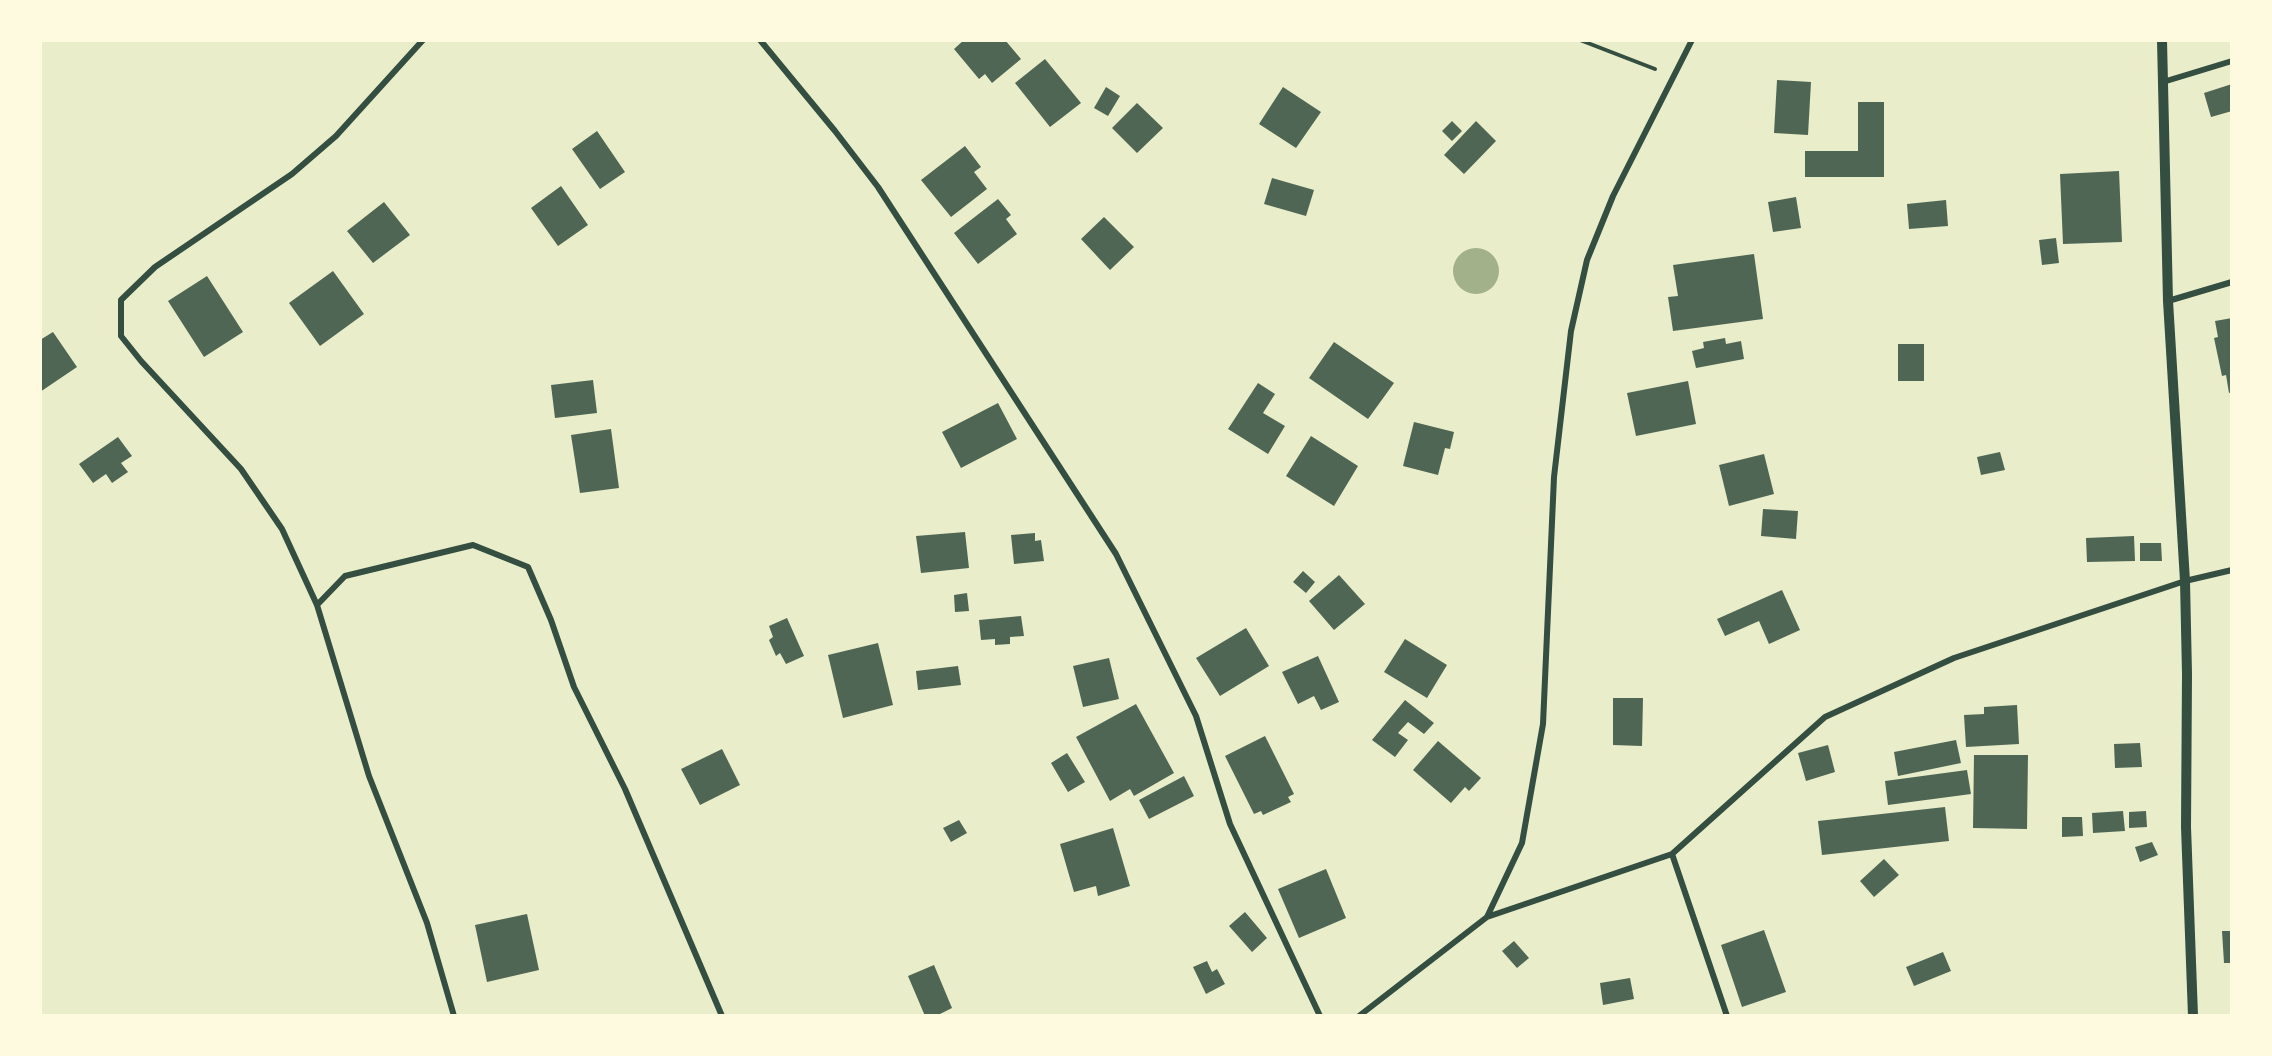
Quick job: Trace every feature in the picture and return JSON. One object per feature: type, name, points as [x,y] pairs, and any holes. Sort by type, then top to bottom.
[{"type":"street","points":[[423,40],[327,144],[292,174],[155,267],[121,300],[121,336],[141,361],[242,469],[282,529],[317,605],[369,776],[427,923],[454,1016]]},
{"type":"street","points":[[760,40],[878,187],[1116,554],[1196,716],[1230,824],[1320,1016]]},
{"type":"street","points":[[1487,917],[1522,843],[1543,724],[1554,477],[1572,331],[1587,260],[1613,196],[1692,40]]},
{"type":"street","points":[[2162,40],[2168,301],[2185,581],[2186,827],[2193,1016]]},
{"type":"street","points":[[2163,81],[2232,61]]},
{"type":"street","points":[[2168,301],[2232,282]]},
{"type":"street","points":[[317,605],[345,576],[473,545],[528,567],[551,620],[574,687],[625,789],[722,1016]]},
{"type":"street","points":[[1359,1016],[1487,917],[1672,854],[1825,717],[1954,658],[2185,581],[2232,570]]},
{"type":"street","points":[[1672,854],[1727,1016]]},
{"type":"path","points":[[1580,40],[1673,76]]},
{"type":"shaded area","points":[[1476,248],[1492,255],[1499,271],[1492,287],[1476,294],[1460,287],[1453,271],[1460,255]]},
{"type":"building","points":[[964,40],[1005,40],[1021,59],[992,83],[985,74],[979,79],[954,49]]},
{"type":"building","points":[[1045,59],[1081,103],[1050,127],[1015,83]]},
{"type":"building","points":[[1777,80],[1811,82],[1808,135],[1774,133]]},
{"type":"building","points":[[2232,84],[2232,111],[2211,117],[2204,93]]},
{"type":"building","points":[[1106,87],[1120,96],[1108,116],[1094,108]]},
{"type":"building","points":[[1283,87],[1321,112],[1296,148],[1259,124]]},
{"type":"building","points":[[1858,102],[1884,102],[1884,177],[1805,177],[1805,151],[1858,151]]},
{"type":"building","points":[[1137,103],[1163,128],[1137,153],[1112,128]]},
{"type":"building","points":[[1452,121],[1462,131],[1452,141],[1442,131]]},
{"type":"building","points":[[1476,121],[1496,141],[1464,174],[1444,155]]},
{"type":"building","points":[[597,131],[625,172],[600,189],[572,149]]},
{"type":"building","points":[[965,146],[981,167],[974,172],[987,189],[951,217],[921,180]]},
{"type":"building","points":[[2119,171],[2122,242],[2063,244],[2060,174]]},
{"type":"building","points":[[1272,178],[1314,190],[1306,216],[1264,204]]},
{"type":"building","points":[[561,186],[588,225],[558,246],[531,208]]},
{"type":"building","points":[[1796,197],[1801,228],[1773,232],[1768,202]]},
{"type":"building","points":[[998,199],[1011,215],[1006,219],[1017,234],[978,264],[954,233]]},
{"type":"building","points":[[1946,200],[1948,226],[1909,229],[1907,204]]},
{"type":"building","points":[[384,202],[410,235],[373,263],[347,231]]},
{"type":"building","points":[[1104,217],[1134,247],[1110,270],[1081,239]]},
{"type":"building","points":[[2056,238],[2059,263],[2042,265],[2039,240]]},
{"type":"building","points":[[1754,254],[1763,319],[1673,331],[1668,297],[1678,296],[1673,265]]},
{"type":"building","points":[[333,271],[364,314],[320,346],[289,303]]},
{"type":"building","points":[[207,276],[243,332],[204,357],[168,301]]},
{"type":"building","points":[[2232,318],[2232,392],[2229,393],[2226,375],[2222,376],[2214,338],[2218,337],[2215,321]]},
{"type":"building","points":[[53,332],[77,367],[40,392],[40,340]]},
{"type":"building","points":[[1725,338],[1726,344],[1741,341],[1744,359],[1696,368],[1692,351],[1704,348],[1703,342]]},
{"type":"building","points":[[1334,342],[1394,383],[1368,419],[1309,378]]},
{"type":"building","points":[[1898,344],[1924,344],[1924,381],[1898,381]]},
{"type":"building","points":[[593,380],[597,413],[555,418],[551,385]]},
{"type":"building","points":[[1688,381],[1696,424],[1636,436],[1627,393]]},
{"type":"building","points":[[1258,383],[1275,394],[1263,413],[1285,426],[1268,454],[1228,429]]},
{"type":"building","points":[[998,403],[1017,439],[961,468],[942,432]]},
{"type":"building","points":[[1414,422],[1454,432],[1450,449],[1445,448],[1438,475],[1403,466]]},
{"type":"building","points":[[611,429],[619,488],[580,493],[571,435]]},
{"type":"building","points":[[1311,436],[1358,466],[1334,506],[1286,476]]},
{"type":"building","points":[[118,437],[132,456],[121,463],[128,472],[112,483],[106,474],[93,483],[79,464]]},
{"type":"building","points":[[2000,452],[2005,470],[1981,475],[1977,457]]},
{"type":"building","points":[[1764,454],[1774,494],[1729,506],[1719,465]]},
{"type":"building","points":[[1763,509],[1798,511],[1796,539],[1761,536]]},
{"type":"building","points":[[965,532],[969,568],[921,573],[916,536]]},
{"type":"building","points":[[1035,533],[1035,541],[1041,540],[1044,561],[1014,564],[1011,535]]},
{"type":"building","points":[[2134,536],[2135,561],[2087,562],[2086,538]]},
{"type":"building","points":[[2140,543],[2161,543],[2162,561],[2140,561]]},
{"type":"building","points":[[1303,571],[1315,582],[1306,593],[1293,582]]},
{"type":"building","points":[[1339,575],[1365,604],[1334,630],[1309,601]]},
{"type":"building","points":[[1782,590],[1800,630],[1769,644],[1759,621],[1725,636],[1717,619]]},
{"type":"building","points":[[967,593],[969,611],[955,612],[954,595]]},
{"type":"building","points":[[1021,616],[1024,636],[1010,637],[1010,644],[995,645],[995,639],[981,640],[979,620]]},
{"type":"building","points":[[787,618],[804,656],[786,664],[780,653],[776,656],[769,640],[773,637],[769,626]]},
{"type":"building","points":[[1246,628],[1269,666],[1220,696],[1196,658]]},
{"type":"building","points":[[1405,639],[1447,665],[1427,698],[1384,672]]},
{"type":"building","points":[[878,643],[893,705],[843,718],[828,655]]},
{"type":"building","points":[[1318,656],[1339,702],[1321,710],[1314,696],[1298,704],[1282,672]]},
{"type":"building","points":[[1109,658],[1119,699],[1083,707],[1073,666]]},
{"type":"building","points":[[958,666],[961,685],[918,690],[916,671]]},
{"type":"building","points":[[1613,698],[1643,698],[1642,746],[1613,745]]},
{"type":"building","points":[[1405,700],[1434,723],[1424,734],[1408,722],[1398,733],[1408,740],[1395,757],[1372,740]]},
{"type":"building","points":[[1136,704],[1174,773],[1134,796],[1130,789],[1110,801],[1076,737]]},
{"type":"building","points":[[2017,705],[2019,744],[1966,747],[1964,715],[1984,714],[1984,707]]},
{"type":"building","points":[[1265,736],[1294,794],[1288,797],[1291,802],[1263,815],[1261,811],[1254,814],[1225,756]]},
{"type":"building","points":[[1956,740],[1961,763],[1898,776],[1894,752]]},
{"type":"building","points":[[1438,741],[1481,778],[1469,791],[1465,787],[1451,803],[1413,770]]},
{"type":"building","points":[[2140,743],[2142,767],[2115,768],[2114,744]]},
{"type":"building","points":[[1828,745],[1835,772],[1806,781],[1798,753]]},
{"type":"building","points":[[722,749],[740,785],[700,805],[681,769]]},
{"type":"building","points":[[1067,753],[1085,782],[1068,792],[1051,763]]},
{"type":"building","points":[[1974,755],[2028,755],[2027,829],[1973,828]]},
{"type":"building","points":[[1967,770],[1971,794],[1888,805],[1885,781]]},
{"type":"building","points":[[1184,776],[1194,796],[1149,819],[1139,800]]},
{"type":"building","points":[[1945,807],[1949,841],[1822,855],[1818,821]]},
{"type":"building","points":[[2123,811],[2125,831],[2093,833],[2092,813]]},
{"type":"building","points":[[2146,811],[2147,827],[2129,828],[2129,812]]},
{"type":"building","points":[[2062,817],[2082,817],[2083,836],[2062,837]]},
{"type":"building","points":[[959,820],[967,833],[951,842],[943,828]]},
{"type":"building","points":[[1113,828],[1130,886],[1098,896],[1096,886],[1074,892],[1060,844]]},
{"type":"building","points":[[2152,842],[2158,855],[2140,862],[2135,847]]},
{"type":"building","points":[[1884,859],[1899,875],[1874,897],[1860,881]]},
{"type":"building","points":[[1326,869],[1346,918],[1299,938],[1278,889]]},
{"type":"building","points":[[1245,912],[1267,938],[1252,952],[1229,926]]},
{"type":"building","points":[[527,914],[539,970],[487,982],[475,925]]},
{"type":"building","points":[[1764,930],[1786,992],[1742,1007],[1721,945]]},
{"type":"building","points":[[2222,931],[2232,931],[2232,963],[2224,963]]},
{"type":"building","points":[[1514,941],[1529,958],[1517,968],[1502,951]]},
{"type":"building","points":[[1943,952],[1951,971],[1914,986],[1906,967]]},
{"type":"building","points":[[1207,961],[1212,972],[1217,969],[1225,984],[1206,994],[1193,967]]},
{"type":"building","points":[[934,965],[952,1008],[936,1016],[925,1016],[908,976]]},
{"type":"building","points":[[1630,978],[1634,999],[1603,1005],[1600,983]]}]
